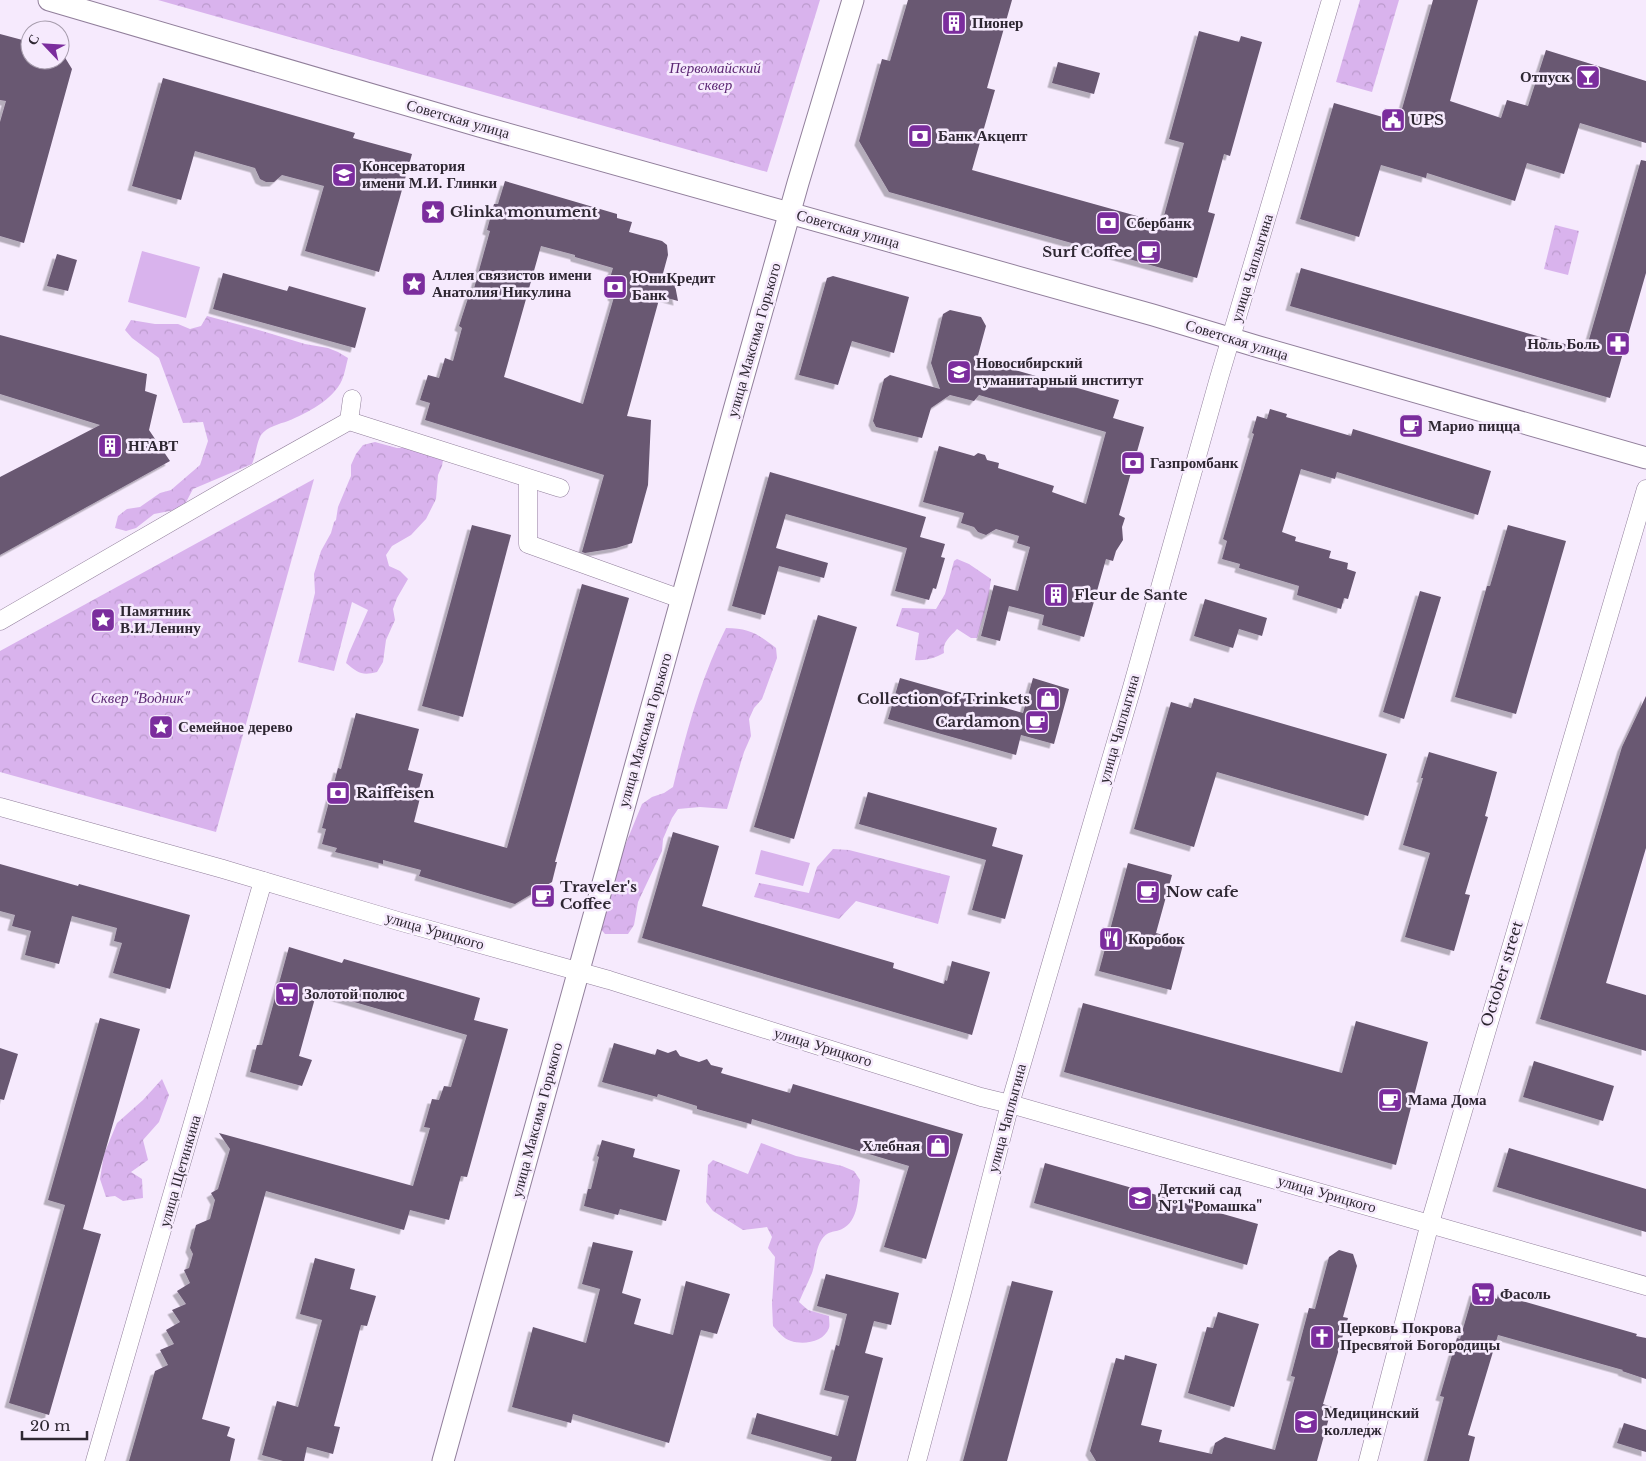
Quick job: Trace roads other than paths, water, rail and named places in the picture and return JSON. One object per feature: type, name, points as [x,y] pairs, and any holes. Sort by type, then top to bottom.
[{"type":"street","name":"Советская улица","points":[[49,0],[441,114],[1153,315],[1646,458]]},
{"type":"street","name":"улица Максима Горького","points":[[443,1461],[681,599],[852,0]]},
{"type":"street","name":"улица Чаплыгина","points":[[917,1461],[1010,1104],[1231,339],[1332,0]]},
{"type":"street","points":[[350,421],[352,399]]},
{"type":"street","points":[[0,621],[233,486],[350,421],[560,488]]},
{"type":"street","points":[[528,479],[528,544],[681,599]]},
{"type":"street","name":"October street","points":[[1368,1461],[1430,1223],[1646,489]]},
{"type":"street","name":"улица Урицкого","points":[[0,807],[578,972],[980,1097],[1430,1223],[1646,1286]]},
{"type":"street","name":"улица Щетинкина","points":[[95,1461],[263,881]]},
{"type":"place","name":"Пионер","points":[[954,23]]},
{"type":"place","name":"Отпуск","points":[[1588,77]]},
{"type":"place","name":"UPS","points":[[1393,120]]},
{"type":"place","name":"Банк Акцепт","points":[[920,136]]},
{"type":"place","name":"Консерватория имени М.И. Глинки","points":[[344,175]]},
{"type":"place","name":"Glinka monument","points":[[433,212]]},
{"type":"place","name":"Сбербанк","points":[[1108,223]]},
{"type":"place","name":"Surf Coffee","points":[[1149,252]]},
{"type":"place","name":"Аллея связистов имени Анатолия Никулина","points":[[414,284]]},
{"type":"place","name":"ЮниКредит Банк","points":[[615,287]]},
{"type":"place","name":"Ноль Боль","points":[[1618,344]]},
{"type":"place","name":"Новосибирский гуманитарный институт","points":[[959,372]]},
{"type":"place","name":"Марио пицца","points":[[1411,426]]},
{"type":"place","name":"НГАВТ","points":[[110,446]]},
{"type":"place","name":"Газпромбанк","points":[[1133,463]]},
{"type":"place","name":"Fleur de Sante","points":[[1056,595]]},
{"type":"place","name":"Памятник В.И.Ленину","points":[[103,620]]},
{"type":"place","name":"Collection of Trinkets","points":[[1048,699]]},
{"type":"place","name":"Cardamon","points":[[1037,722]]},
{"type":"place","name":"Семейное дерево","points":[[161,727]]},
{"type":"place","name":"Raiffeisen","points":[[338,793]]},
{"type":"place","name":"Now cafe","points":[[1148,892]]},
{"type":"place","name":"Traveler's Coffee","points":[[543,896]]},
{"type":"place","name":"Коробок","points":[[1111,939]]},
{"type":"place","name":"Золотой полюс","points":[[287,994]]},
{"type":"place","name":"Мама Дома","points":[[1390,1100]]},
{"type":"place","name":"Хлебная","points":[[938,1146]]},
{"type":"place","name":"Детский сад №1 \"Ромашка\"","points":[[1140,1198]]},
{"type":"place","name":"Фасоль","points":[[1483,1294]]},
{"type":"place","name":"Церковь Покрова Пресвятой Богородицы","points":[[1322,1337]]},
{"type":"place","name":"Медицинский колледж","points":[[1306,1422]]},
{"type":"park label","name":"Первомайский сквер","points":[[715,76]]},
{"type":"park label","name":"Сквер \"Водник\"","points":[[140,698]]}]
